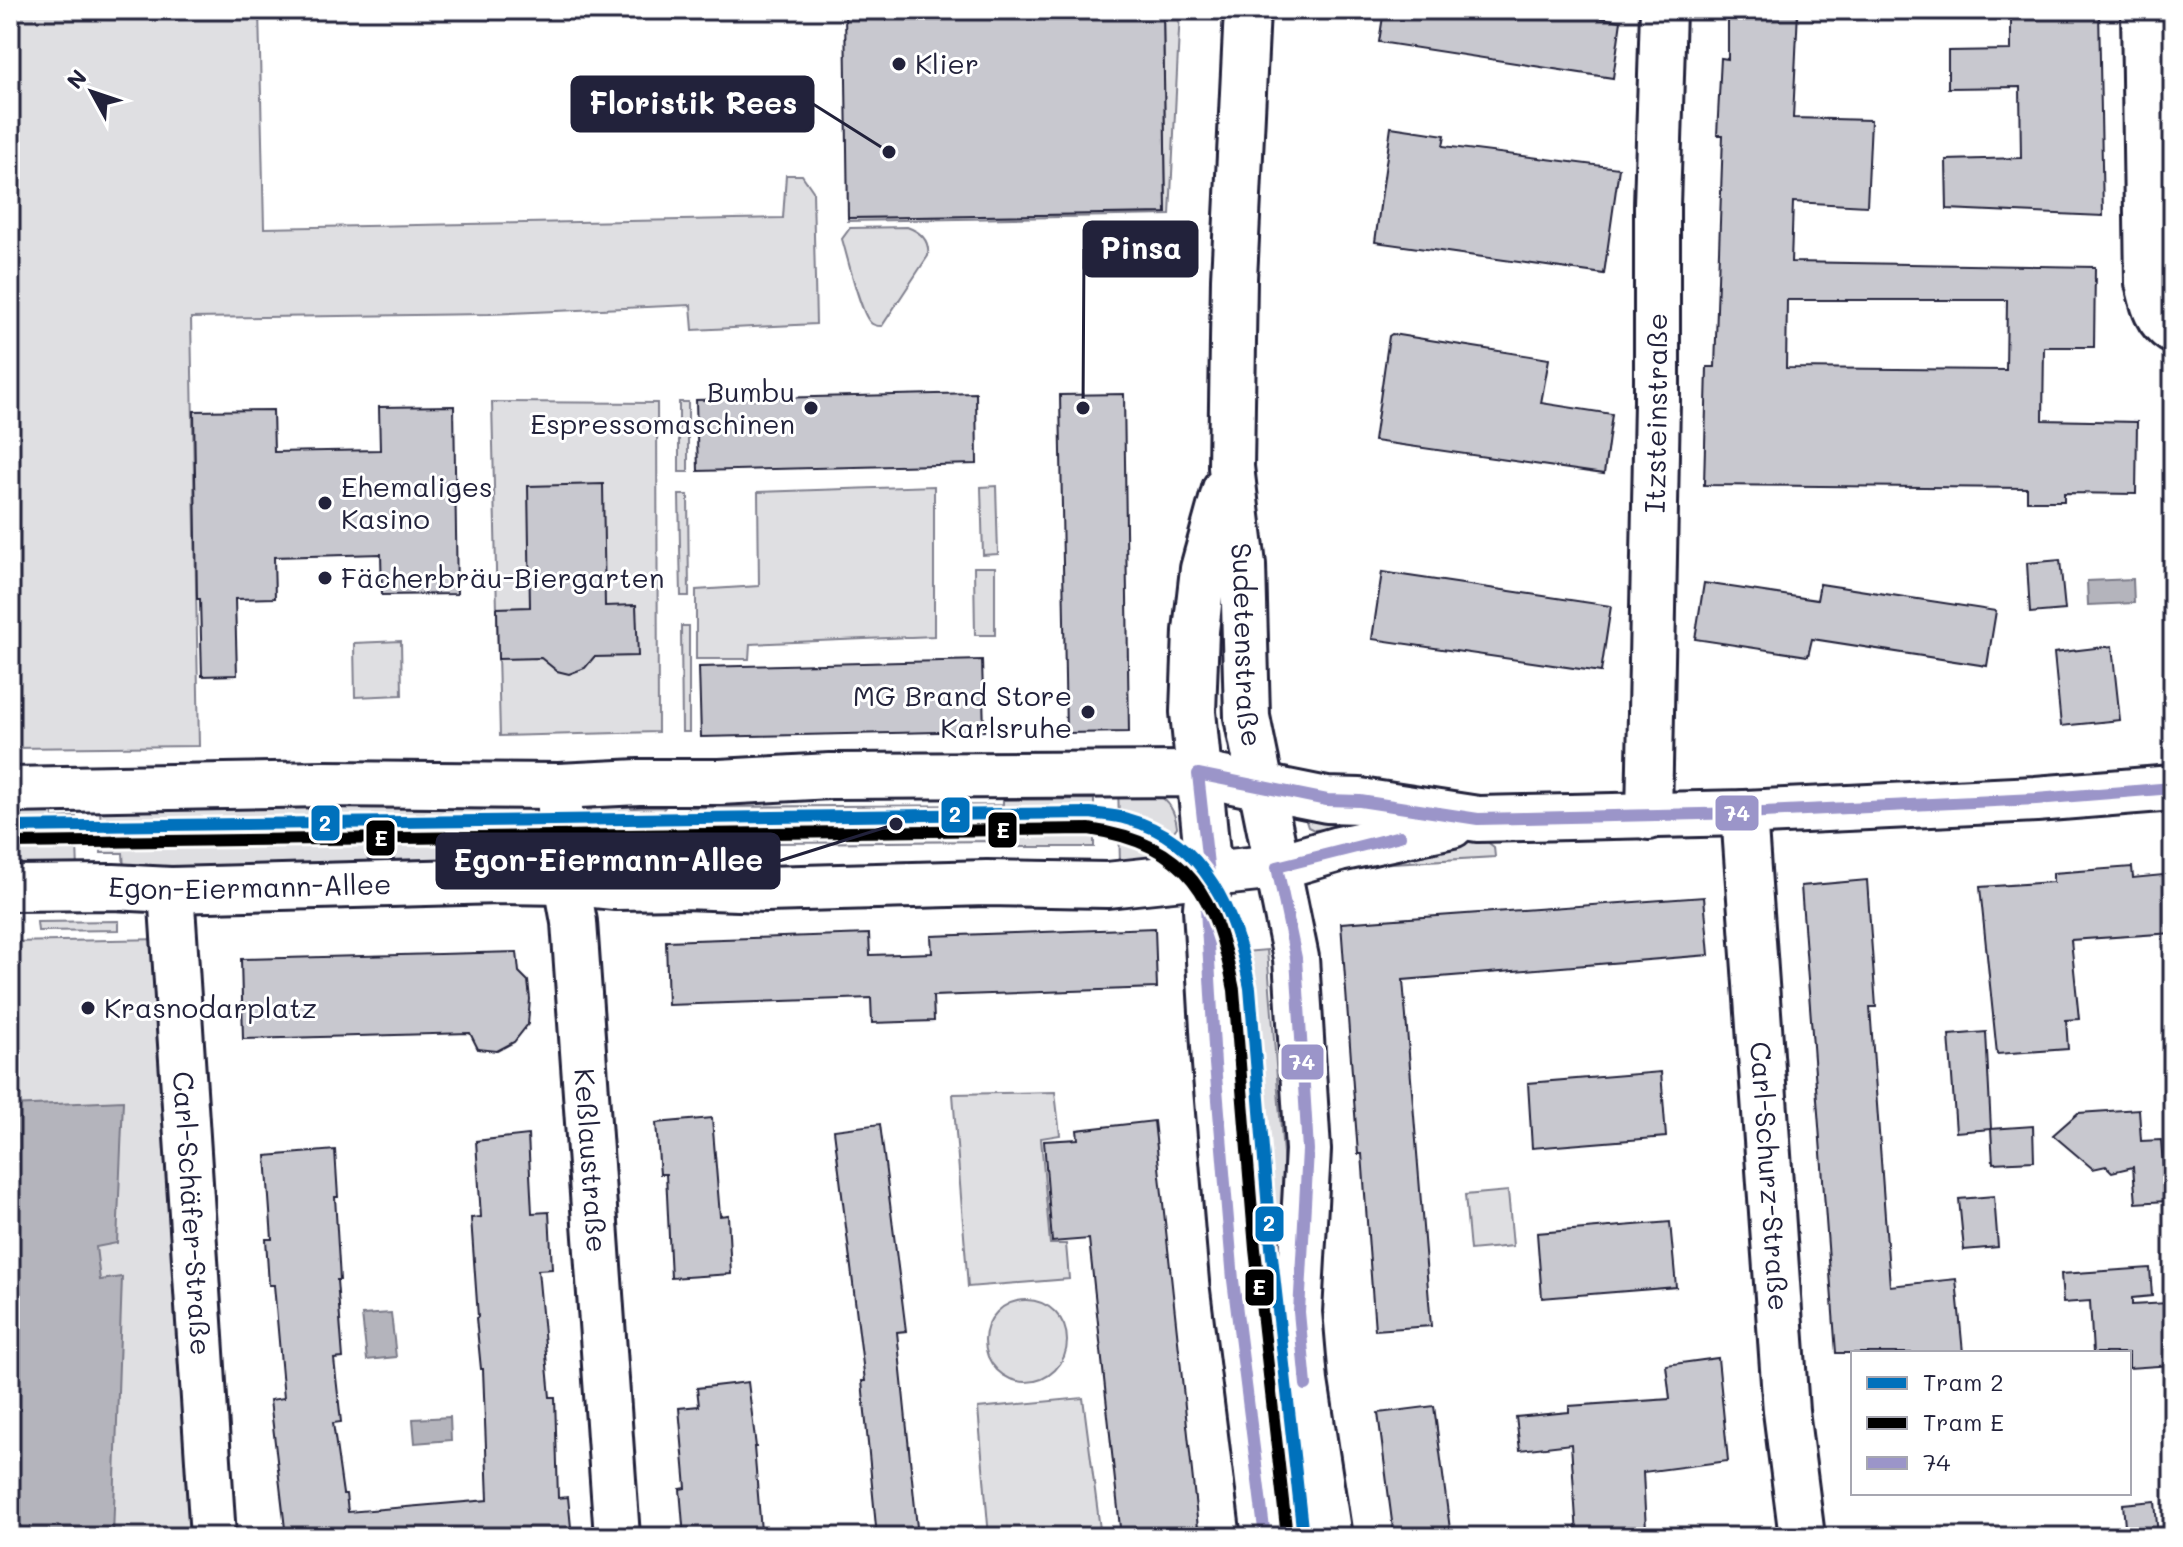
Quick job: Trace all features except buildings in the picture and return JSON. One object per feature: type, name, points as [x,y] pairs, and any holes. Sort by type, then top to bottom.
[{"type":"street","name":"Sudetenstraße","points":[[1247,10],[1234,279],[1231,467],[1243,565],[1247,717],[1296,958],[1308,1150],[1299,1312],[1305,1381],[1329,1537]]},
{"type":"street","name":"Itzsteinstraße","points":[[1649,817],[1657,401],[1657,206],[1663,10]]},
{"type":"street","points":[[2144,10],[2148,283],[2154,310],[2163,325],[2173,331]]},
{"type":"street","name":"Sudetenstraße","points":[[1231,467],[1203,569],[1196,631],[1193,712],[1209,874],[1206,908],[1215,1064],[1232,1265],[1265,1537]]},
{"type":"street","points":[[10,790],[325,784],[559,786],[830,776],[1198,774],[1260,788],[1478,819],[1744,813],[2036,799],[2173,788]]},
{"type":"street","name":"Keßlaustraße","points":[[559,786],[566,882],[574,922],[617,1537]]},
{"type":"street","name":"Carl-Schurz-Straße","points":[[1744,813],[1786,1411],[1802,1537]]},
{"type":"street","name":"Egon-Eiermann-Allee","points":[[10,888],[171,890],[499,881],[566,882],[614,887],[766,889],[987,883],[1107,885],[1277,867],[1339,849],[1478,819]]},
{"type":"street","name":"Carl-Schäfer-Straße","points":[[171,890],[213,1537]]},
{"type":"shaded area","points":[[10,10],[259,10],[264,228],[783,218],[786,175],[802,175],[813,191],[816,324],[693,330],[691,305],[489,314],[191,318],[199,746],[10,748]]},
{"type":"shaded area","points":[[1163,10],[1180,10],[1170,215],[848,221],[848,218],[1166,213]]},
{"type":"shaded area","points":[[907,227],[924,238],[928,256],[882,326],[874,325],[862,307],[842,239],[850,228]]},
{"type":"shaded area","points":[[492,402],[657,403],[658,732],[500,736]]},
{"type":"shaded area","points":[[679,402],[688,402],[688,472],[679,472]]},
{"type":"shaded area","points":[[934,486],[934,636],[750,644],[749,659],[696,659],[696,590],[759,586],[758,492]]},
{"type":"shaded area","points":[[996,486],[998,554],[983,555],[981,487]]},
{"type":"shaded area","points":[[679,495],[688,495],[689,596],[681,596]]},
{"type":"shaded area","points":[[974,567],[995,567],[995,635],[975,635]]},
{"type":"shaded area","points":[[2133,579],[2134,603],[2088,605],[2087,581]]},
{"type":"shaded area","points":[[681,626],[689,626],[689,732],[682,732]]},
{"type":"shaded area","points":[[401,641],[402,695],[355,697],[354,643]]},
{"type":"shaded area","points":[[1118,782],[1148,790],[1164,799],[1175,816],[1177,827],[1165,843],[1147,858],[1120,864]]},
{"type":"shaded area","points":[[630,790],[631,808],[665,807],[636,848],[637,871],[601,865],[591,856],[588,848],[591,847],[591,810],[587,810],[592,802]]},
{"type":"shaded area","points":[[1094,799],[1094,847],[1003,847],[1002,841],[775,843],[774,846],[661,848],[689,807],[1003,805],[1003,800]]},
{"type":"shaded area","points":[[52,800],[53,818],[76,817],[78,870],[10,870],[10,801]]},
{"type":"shaded area","points":[[100,800],[525,805],[533,814],[530,815],[530,849],[513,862],[124,869],[123,853],[101,853]]},
{"type":"shaded area","points":[[1307,816],[1391,824],[1314,830],[1308,827]]},
{"type":"shaded area","points":[[1481,837],[1494,847],[1495,857],[1356,865],[1365,854]]},
{"type":"shaded area","points":[[119,921],[119,930],[38,931],[37,922]]},
{"type":"shaded area","points":[[162,939],[201,1537],[10,1537],[10,942]]},
{"type":"shaded area","points":[[1267,950],[1313,1537],[1274,1537],[1221,954]]},
{"type":"shaded area","points":[[1055,1092],[1060,1135],[1041,1138],[1050,1244],[1066,1244],[1069,1279],[968,1287],[953,1094]]},
{"type":"shaded area","points":[[123,1101],[117,1243],[96,1247],[100,1280],[122,1277],[113,1537],[10,1534],[10,1106]]},
{"type":"shaded area","points":[[1508,1191],[1513,1246],[1470,1250],[1465,1195]]},
{"type":"shaded area","points":[[1026,1300],[1042,1303],[1055,1312],[1064,1325],[1067,1341],[1064,1357],[1055,1370],[1042,1379],[1026,1382],[1010,1379],[997,1370],[988,1357],[985,1341],[988,1325],[997,1312],[1010,1303]]},
{"type":"shaded area","points":[[391,1313],[396,1357],[367,1360],[362,1315]]},
{"type":"shaded area","points":[[1083,1398],[1101,1537],[989,1537],[978,1408]]},
{"type":"shaded area","points":[[450,1417],[451,1440],[415,1443],[413,1419]]},
{"type":"tram line","name":"2","points":[[10,827],[1090,813],[1122,818],[1154,829],[1178,844],[1197,862],[1213,884],[1236,933],[1250,988],[1271,1247],[1303,1537]]},
{"type":"tram line","name":"E","points":[[10,843],[1089,829],[1123,836],[1152,847],[1175,862],[1193,880],[1207,902],[1227,957],[1234,990],[1255,1249],[1287,1537]]},
{"type":"transit line","name":"74","points":[[1265,1537],[1233,1280],[1215,1064],[1206,908],[1209,874],[1198,774],[1327,800],[1360,801],[1478,819],[1744,813],[2036,799],[2173,788]]},
{"type":"transit line","name":"74","points":[[1306,1385],[1299,1312],[1308,1150],[1296,958],[1277,867],[1400,836]]},
{"type":"place","name":"Klier","points":[[899,64]]},
{"type":"place","name":"Floristik Rees","points":[[889,152]]},
{"type":"place","name":"Bumbu Espressomaschinen","points":[[811,408]]},
{"type":"place","name":"Pinsa","points":[[1083,408]]},
{"type":"place","name":"Ehemaliges Kasino","points":[[325,503]]},
{"type":"place","name":"Fächerbräu-Biergarten","points":[[325,578]]},
{"type":"place","name":"MG Brand Store Karlsruhe","points":[[1088,712]]},
{"type":"place","name":"Egon-Eiermann-Allee","points":[[896,824]]},
{"type":"place","name":"Krasnodarplatz","points":[[88,1008]]}]
